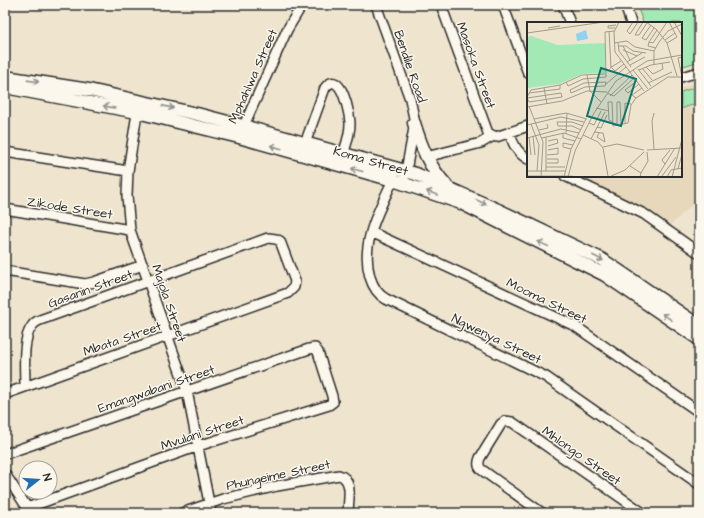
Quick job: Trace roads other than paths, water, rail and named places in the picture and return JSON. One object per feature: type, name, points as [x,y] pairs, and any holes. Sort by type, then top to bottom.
[{"type":"main road","name":"Koma Street","points":[[5,77],[68,87],[241,131],[303,149],[461,203],[605,275],[699,339]]},
{"type":"main road","name":"Koma Street","points":[[5,87],[138,106]]},
{"type":"main road","points":[[414,123],[418,138],[426,157],[450,189]]},
{"type":"main road","name":"Koma Street","points":[[303,149],[344,155],[406,171],[498,210],[600,259],[699,326]]},
{"type":"street","name":"Mphahlwa Street","points":[[241,131],[287,30],[302,5]]},
{"type":"street","name":"Bendile Road","points":[[376,5],[410,99],[414,123],[406,171],[398,181]]},
{"type":"street","name":"Masoka Street","points":[[441,5],[490,135]]},
{"type":"street","points":[[504,5],[527,70]]},
{"type":"street","points":[[563,5],[570,22]]},
{"type":"street","points":[[625,5],[631,22]]},
{"type":"street","points":[[682,77],[699,72]]},
{"type":"street","points":[[303,149],[325,88],[329,84],[337,84],[341,88],[350,119],[349,134],[344,155]]},
{"type":"street","name":"Majola Street","points":[[138,106],[128,172],[127,196],[130,230],[187,391],[211,513]]},
{"type":"street","points":[[426,157],[481,143],[490,135],[496,137],[527,126]]},
{"type":"street","points":[[510,132],[516,150],[527,158]]},
{"type":"street","points":[[5,152],[128,172]]},
{"type":"street","points":[[566,177],[644,214],[699,253]]},
{"type":"street","name":"Ngwenya Street","points":[[398,181],[371,232],[367,249],[368,271],[373,287],[383,297],[546,377],[699,484]]},
{"type":"street","name":"Zikode Street","points":[[5,209],[130,230]]},
{"type":"street","name":"Mooma Street","points":[[371,232],[575,326],[699,412]]},
{"type":"street","name":"Gasanin Street","points":[[25,386],[28,334],[34,323],[40,320],[271,238],[280,241],[295,282],[292,289]]},
{"type":"street","points":[[5,271],[86,284],[143,265]]},
{"type":"street","name":"Mbata Street","points":[[5,394],[284,294],[292,289]]},
{"type":"street","name":"Emangwabani Street","points":[[5,454],[308,349],[316,349]]},
{"type":"street","name":"Mvulani Street","points":[[29,510],[198,446],[331,404],[333,402],[332,396],[316,349]]},
{"type":"street","name":"Mhlongo Street","points":[[542,513],[479,467],[478,463],[480,458],[502,423],[506,421],[512,422],[643,513]]},
{"type":"street","points":[[5,474],[29,510]]},
{"type":"street","name":"Phungeime Street","points":[[182,513],[209,503],[277,486],[339,475],[348,483],[348,513]]}]
